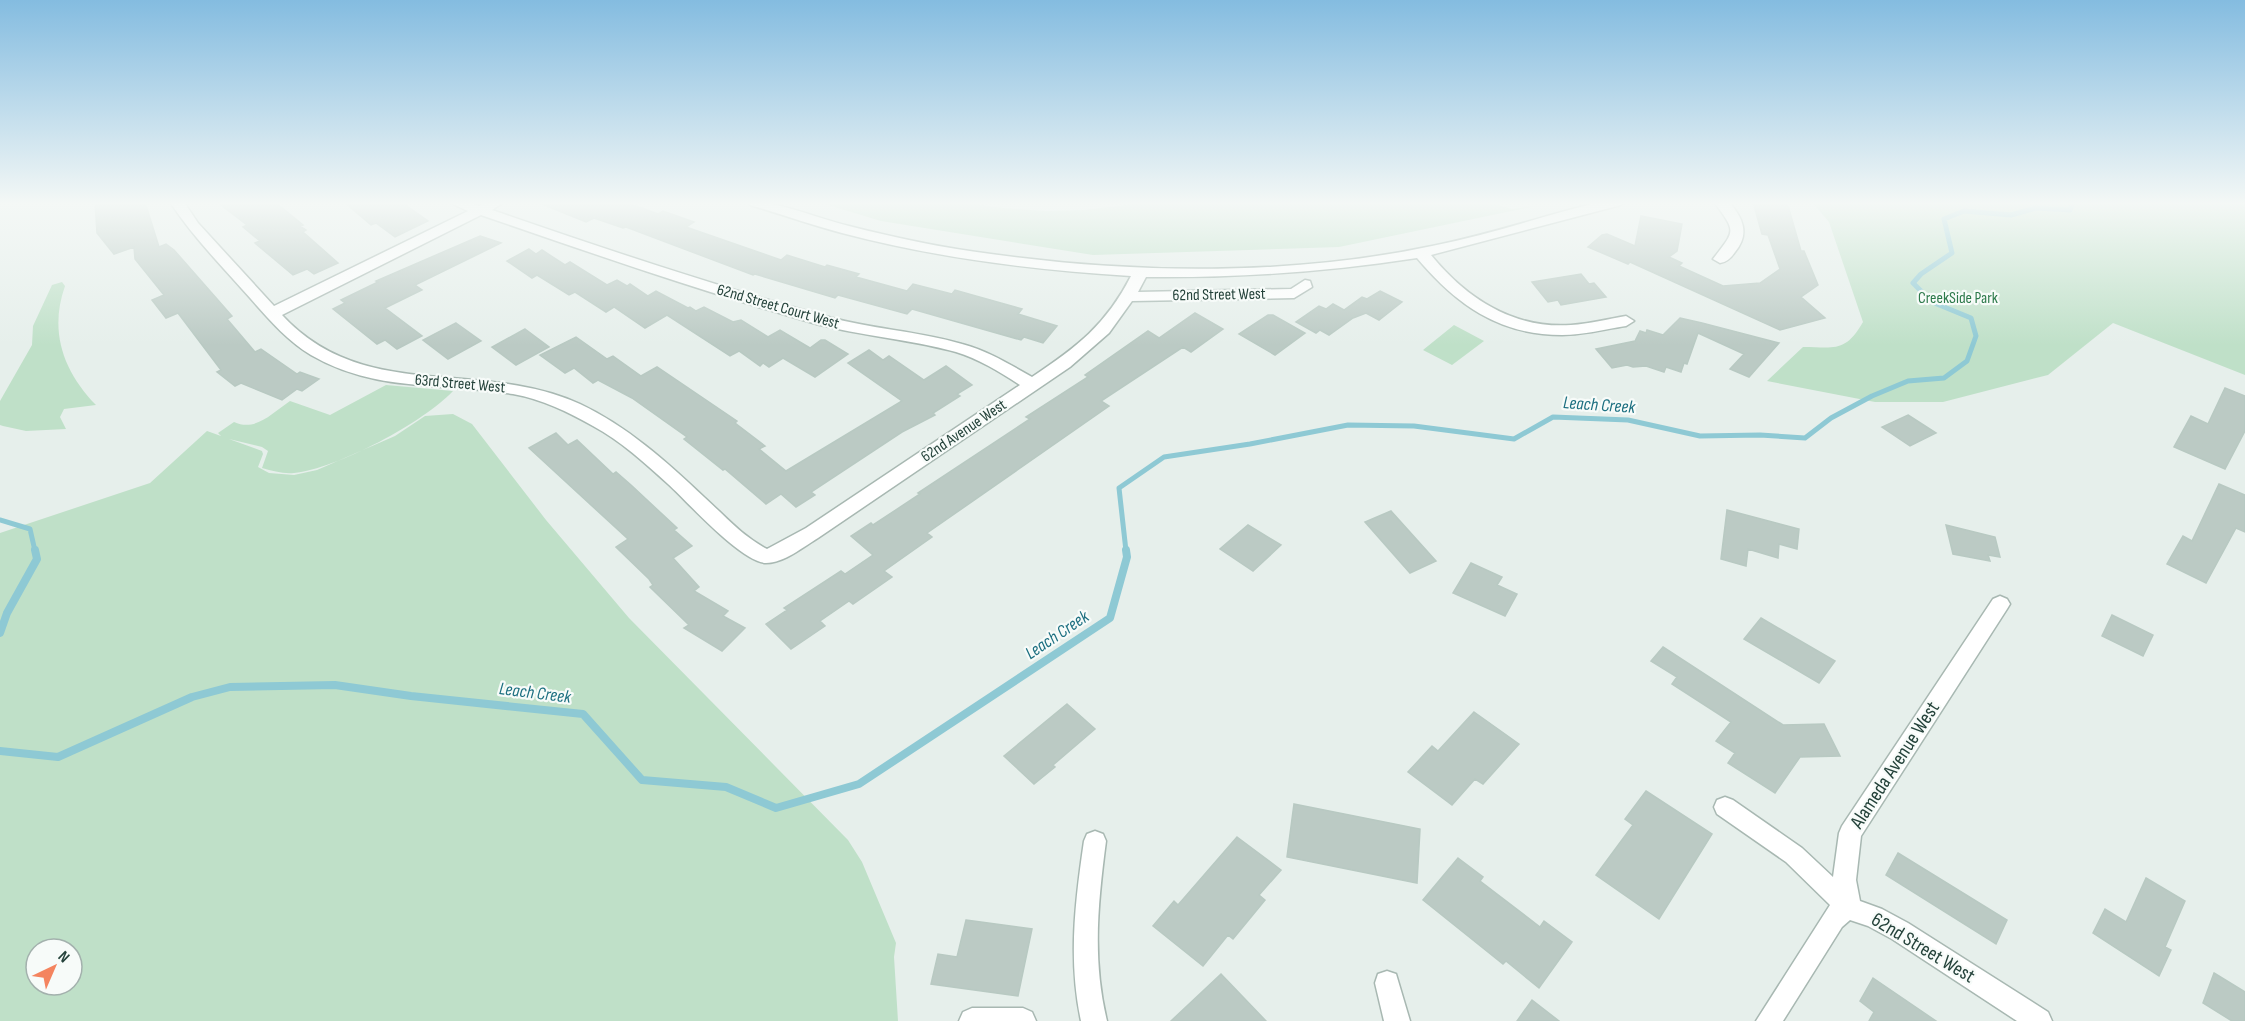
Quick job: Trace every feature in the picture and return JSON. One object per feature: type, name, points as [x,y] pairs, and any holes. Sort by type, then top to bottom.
[{"type":"street","name":"63rd Street West","points":[[215,250],[290,333],[304,345],[329,359],[358,369],[414,381],[469,383],[525,391],[562,403],[590,416],[619,434],[745,546],[760,554]]},
{"type":"street","points":[[273,313],[402,250]]},
{"type":"street","name":"62nd Street Court West","points":[[596,250],[677,278],[842,326],[959,348],[991,360],[1033,384]]},
{"type":"street","points":[[941,250],[1026,262],[1140,273],[1274,271],[1350,264],[1429,250]]},
{"type":"street","points":[[1720,259],[1732,250]]},
{"type":"street","points":[[1420,252],[1461,296],[1484,310],[1509,320],[1537,328],[1563,330],[1626,321]]},
{"type":"street","name":"62nd Avenue West","points":[[760,554],[765,556],[776,554],[812,533],[1064,363],[1104,330],[1128,297],[1140,273]]},
{"type":"street","name":"62nd Street West","points":[[1128,297],[1294,293],[1305,287],[1305,284]]},
{"type":"street","name":"Alameda Avenue West","points":[[1850,909],[1844,880],[1850,833],[2000,604]]},
{"type":"street","name":"62nd Street West","points":[[1725,807],[1794,855],[1850,909],[1874,917],[1900,931],[2038,1021]]},
{"type":"street","points":[[1094,1021],[1084,971],[1084,925],[1095,841]]},
{"type":"street","points":[[1769,1021],[1833,919],[1841,910],[1850,909]]},
{"type":"street","points":[[1387,982],[1397,1021]]},
{"type":"street","points":[[972,1021],[1023,1021]]},
{"type":"green space","points":[[1060,250],[1258,250],[1093,255]]},
{"type":"green space","name":"CreekSide Park","points":[[1838,250],[2245,250],[2245,375],[2113,323],[2048,375],[1943,402],[1875,402],[1767,381],[1803,347],[1831,347],[1845,344],[1863,322]]},
{"type":"green space","points":[[62,282],[65,286],[58,319],[62,350],[75,378],[96,405],[64,409],[60,417],[66,429],[26,431],[0,425],[0,401],[32,345],[33,326],[52,285]]},
{"type":"green space","points":[[1454,325],[1484,341],[1452,365],[1423,350]]},
{"type":"green space","points":[[386,385],[453,391],[440,403],[401,430],[361,451],[395,436],[425,416],[453,414],[472,424],[546,520],[629,618],[848,840],[862,862],[896,943],[894,957],[898,1021],[0,1021],[0,533],[150,483],[207,431],[221,436],[218,433],[234,422],[250,425],[257,423],[290,401],[330,415]],"holes":[[[229,439],[262,447],[268,451],[262,468],[278,472],[294,473],[312,470],[343,459],[317,470],[294,475],[269,473],[258,467],[262,451]]]},
{"type":"building","points":[[110,250],[126,250],[114,254]]},
{"type":"building","points":[[134,250],[174,250],[232,316],[227,319],[255,352],[261,349],[297,374],[300,372],[319,379],[302,391],[297,389],[282,400],[241,383],[235,386],[217,372],[221,370],[178,313],[166,318],[152,300],[164,295],[135,259]]},
{"type":"building","points":[[263,250],[323,250],[338,263],[314,274],[307,269],[293,275]]},
{"type":"building","points":[[448,250],[487,250],[415,285],[422,290],[385,308],[422,336],[397,349],[385,340],[377,344],[333,309],[345,303],[341,300],[378,282],[376,281]]},
{"type":"building","points":[[528,250],[536,254],[542,250],[565,265],[570,262],[607,285],[617,280],[627,286],[630,284],[648,296],[656,291],[696,311],[704,307],[733,322],[741,320],[768,337],[780,330],[810,348],[821,340],[825,340],[848,354],[815,377],[783,358],[769,367],[763,363],[760,366],[739,351],[730,356],[667,315],[645,328],[614,307],[606,312],[575,292],[569,295],[537,275],[532,278],[507,261]]},
{"type":"building","points":[[686,250],[751,250],[781,260],[787,255],[825,267],[827,265],[859,274],[856,277],[907,291],[913,284],[952,294],[955,290],[1022,309],[1018,314],[1057,326],[1043,343],[1024,337],[1021,340],[912,309],[907,314],[838,295],[835,298],[753,275]]},
{"type":"building","points":[[1594,250],[1677,250],[1669,257],[1682,263],[1679,266],[1723,286],[1760,283],[1780,269],[1773,250],[1804,251],[1818,285],[1801,297],[1825,318],[1780,330],[1630,262],[1628,264]]},
{"type":"building","points":[[1581,274],[1589,284],[1594,283],[1606,297],[1561,305],[1558,300],[1548,302],[1532,282]]},
{"type":"building","points":[[1380,291],[1402,302],[1379,320],[1366,313],[1353,318],[1329,335],[1320,330],[1316,333],[1296,322],[1319,306],[1326,309],[1333,304],[1344,310],[1362,297],[1367,299]]},
{"type":"building","points":[[1195,313],[1223,329],[1191,352],[1183,347],[1101,401],[1109,406],[927,533],[932,537],[884,571],[892,577],[853,604],[849,601],[820,621],[825,626],[791,649],[766,624],[787,610],[784,608],[841,571],[845,574],[873,555],[851,536],[871,523],[873,525],[1030,419],[1026,417],[1088,377],[1085,375],[1148,331],[1159,338]]},
{"type":"building","points":[[1268,315],[1273,315],[1305,333],[1275,355],[1239,334]]},
{"type":"building","points":[[1680,318],[1779,343],[1749,377],[1730,369],[1744,354],[1698,333],[1687,364],[1684,363],[1681,372],[1666,367],[1664,372],[1646,366],[1627,365],[1612,368],[1596,349],[1635,341],[1640,331],[1646,333],[1647,330],[1663,335]]},
{"type":"building","points":[[456,323],[481,341],[448,359],[423,340]]},
{"type":"building","points":[[525,329],[549,347],[516,365],[492,347]]},
{"type":"building","points":[[576,337],[607,359],[613,356],[641,376],[657,367],[737,421],[735,423],[765,446],[759,449],[786,471],[902,401],[848,363],[869,350],[883,360],[889,356],[924,380],[946,366],[972,385],[957,394],[960,396],[933,413],[935,415],[902,432],[811,492],[815,495],[796,507],[781,494],[766,504],[725,469],[723,470],[684,439],[687,437],[632,398],[598,380],[593,383],[574,368],[565,373],[540,355]]},
{"type":"building","points":[[2225,388],[2245,396],[2245,431],[2225,469],[2174,447],[2191,416],[2208,424]]},
{"type":"building","points":[[1908,415],[1936,433],[1910,446],[1882,427]]},
{"type":"building","points":[[556,433],[568,445],[577,440],[613,474],[616,472],[677,528],[674,530],[692,546],[673,558],[699,587],[694,591],[728,611],[723,616],[745,628],[722,651],[684,628],[689,625],[650,587],[653,585],[649,579],[616,547],[628,539],[529,448]]},
{"type":"building","points":[[2219,484],[2245,495],[2245,532],[2236,528],[2206,583],[2167,564],[2183,536],[2192,541]]},
{"type":"building","points":[[1727,510],[1799,529],[1797,549],[1779,544],[1778,558],[1748,549],[1746,566],[1721,559]]},
{"type":"building","points":[[1391,511],[1436,561],[1410,573],[1365,522]]},
{"type":"building","points":[[1248,525],[1281,545],[1253,571],[1220,549]]},
{"type":"building","points":[[1946,525],[1995,537],[2000,557],[1988,555],[1990,561],[1953,554]]},
{"type":"building","points":[[1471,563],[1502,577],[1497,585],[1517,594],[1505,616],[1453,593]]},
{"type":"building","points":[[2112,615],[2153,635],[2143,656],[2102,636]]},
{"type":"building","points":[[1761,618],[1835,661],[1819,683],[1744,639]]},
{"type":"building","points":[[1663,647],[1783,725],[1824,724],[1840,756],[1800,757],[1775,793],[1728,763],[1735,753],[1716,741],[1731,722],[1672,684],[1677,677],[1651,661]]},
{"type":"building","points":[[1067,704],[1095,729],[1034,784],[1004,756]]},
{"type":"building","points":[[1474,712],[1519,744],[1483,784],[1475,779],[1452,805],[1408,772],[1432,746],[1438,751]]},
{"type":"building","points":[[1646,791],[1712,834],[1659,919],[1596,875],[1633,825],[1625,819]]},
{"type":"building","points":[[1294,804],[1420,829],[1417,883],[1287,857]]},
{"type":"building","points":[[1237,837],[1281,870],[1259,895],[1265,900],[1233,939],[1228,935],[1203,966],[1153,926],[1174,901],[1178,905]]},
{"type":"building","points":[[1898,853],[2007,920],[1996,944],[1886,875]]},
{"type":"building","points":[[1458,858],[1483,877],[1480,881],[1540,927],[1544,921],[1572,942],[1539,988],[1506,961],[1503,964],[1423,900]]},
{"type":"building","points":[[2146,878],[2185,901],[2165,947],[2171,950],[2159,976],[2093,933],[2105,909],[2126,922]]},
{"type":"building","points":[[966,920],[1032,929],[1018,996],[931,984],[938,954],[957,957]]},
{"type":"building","points":[[2214,973],[2245,992],[2245,1021],[2232,1021],[2203,1003]]},
{"type":"building","points":[[1221,974],[1266,1021],[1171,1021]]},
{"type":"building","points":[[1873,978],[1936,1021],[1869,1021],[1874,1012],[1860,1001]]},
{"type":"building","points":[[1532,1000],[1559,1021],[1517,1021]]},
{"type":"waterway","name":"Leach Creek","points":[[1126,551],[1119,488],[1164,457],[1250,444],[1348,425],[1414,426],[1514,439],[1553,417],[1628,420],[1700,436],[1760,435],[1805,438],[1831,418],[1872,396],[1908,381],[1944,378],[1967,361],[1976,336],[1971,318],[1932,302],[1913,283],[1921,274],[1952,253],[1951,250]]},
{"type":"waterway","name":"Leach Creek","points":[[0,520],[30,529],[35,551]]},
{"type":"waterway","name":"Leach Creek","points":[[0,633],[7,613],[37,559],[35,550]]},
{"type":"waterway","name":"Leach Creek","points":[[0,751],[58,757],[192,697],[230,687],[335,685],[411,696],[583,714],[642,780],[726,787],[776,808],[859,784],[1110,618],[1127,557],[1126,550]]}]
